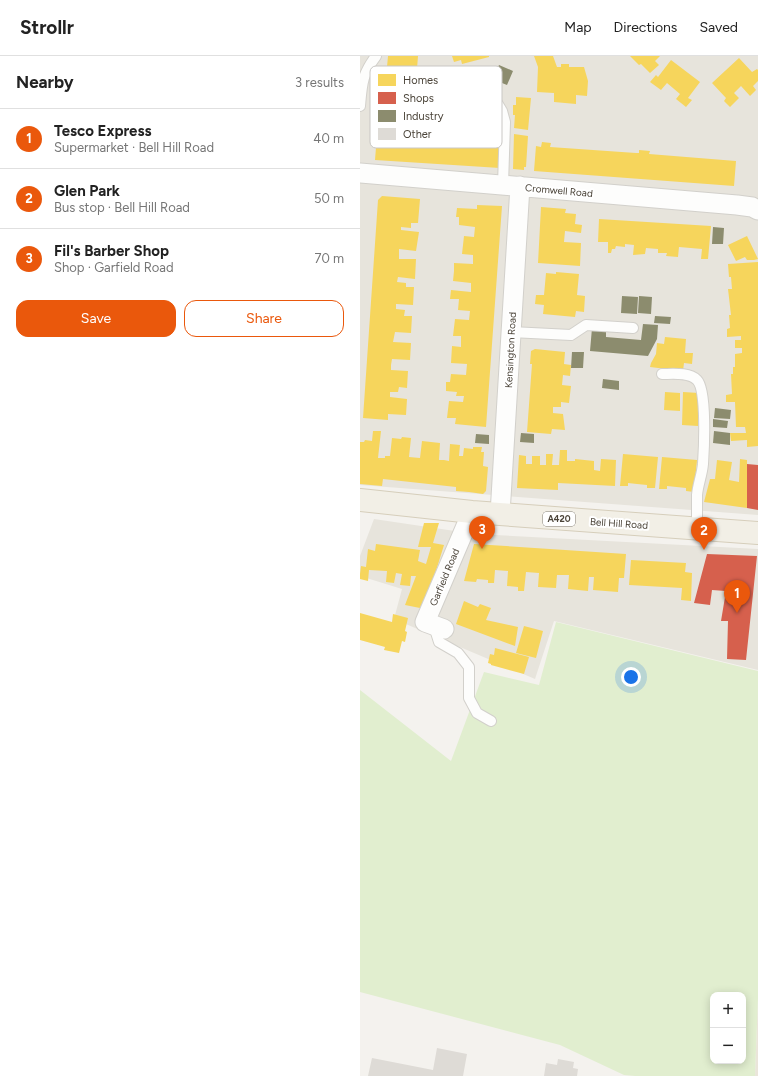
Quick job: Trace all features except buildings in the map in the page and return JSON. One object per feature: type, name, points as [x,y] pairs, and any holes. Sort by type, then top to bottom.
[{"type":"main road","name":"Bell Hill Road","points":[[360,500],[472,512],[758,533]]},
{"type":"street","name":"Cromwell Road","points":[[360,173],[736,205],[752,207],[758,210]]},
{"type":"street","name":"Kensington Road","points":[[500,514],[511,332],[512,186]]},
{"type":"street","name":"Garfield Road","points":[[439,627],[425,622],[472,512]]},
{"type":"lane","points":[[360,106],[362,82],[366,68],[376,56]]},
{"type":"lane","points":[[502,111],[505,122],[512,186]]},
{"type":"lane","points":[[511,332],[571,335],[586,325],[633,328]]},
{"type":"lane","points":[[662,374],[690,375],[697,380],[701,386],[703,397],[704,443],[703,464],[697,495],[697,528]]},
{"type":"lane","points":[[439,627],[439,642],[458,653],[469,667],[469,698],[477,713],[491,721]]},
{"type":"shaded area","points":[[360,56],[758,56],[758,515],[360,485]]},
{"type":"shaded area","points":[[374,519],[475,534],[758,549],[758,670],[554,621],[535,679],[394,619],[402,589],[360,576],[360,556]]},
{"type":"shaded area","points":[[758,998],[758,1076],[755,1076]]},
{"type":"green space","points":[[556,622],[758,671],[758,998],[755,1076],[624,1075],[560,1045],[360,992],[360,690],[451,761],[484,672],[539,685]]},
{"type":"place","name":"Fil's Barber Shop","points":[[482,549]]},
{"type":"place","name":"Glen Park","points":[[704,550]]},
{"type":"place","name":"Tesco Express","points":[[737,613]]}]
